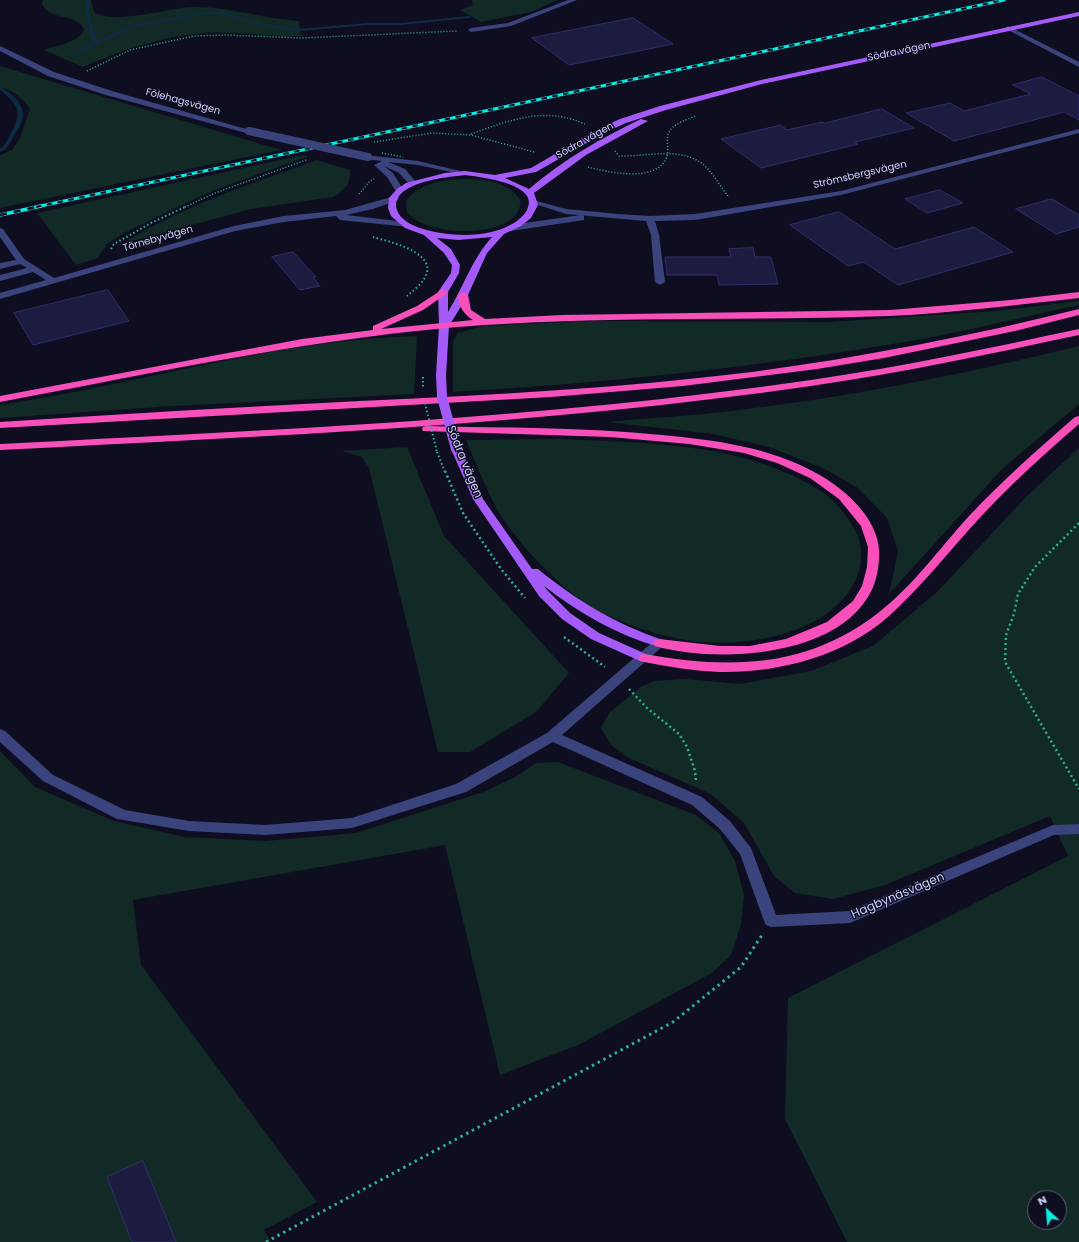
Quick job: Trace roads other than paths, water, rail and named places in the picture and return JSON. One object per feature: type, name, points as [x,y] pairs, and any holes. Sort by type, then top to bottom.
[{"type":"highway","points":[[360,334],[414,311],[443,292]]},
{"type":"highway","points":[[463,295],[462,303],[468,312],[483,322]]},
{"type":"highway","points":[[0,399],[295,344],[360,334],[483,322],[631,316],[890,313],[980,306],[1079,295]]},
{"type":"highway","points":[[0,425],[139,415],[551,394],[668,384],[882,355],[987,334],[1079,312]]},
{"type":"highway","points":[[0,447],[356,427],[650,404],[791,387],[894,371],[1004,350],[1079,332]]},
{"type":"highway","points":[[644,658],[676,665],[708,668],[749,668],[814,655],[839,644],[864,630],[886,613],[910,590],[993,497],[1079,419]]},
{"type":"highway","points":[[356,427],[619,433],[734,447],[787,463],[814,476],[836,491],[853,506],[866,525],[874,545],[869,585],[858,603],[838,621],[811,635],[779,645],[745,651],[706,650],[659,644]]},
{"type":"main road","name":"Södra vägen","points":[[497,177],[526,172],[540,167],[577,144],[623,121],[663,108],[720,93],[1008,28],[1079,14]]},
{"type":"main road","name":"Södra vägen","points":[[529,194],[560,168],[610,137],[653,117],[720,93]]},
{"type":"main road","points":[[465,173],[497,177],[516,184],[529,194],[533,202],[532,209],[528,216],[512,228],[482,236],[459,237],[425,233],[406,226],[393,212],[393,203],[398,195],[413,183],[436,176],[465,173]]},
{"type":"main road","name":"Södra vägen","points":[[444,326],[463,295],[483,252],[502,231]]},
{"type":"main road","points":[[425,233],[448,251],[456,265],[455,272],[443,292]]},
{"type":"main road","name":"Södra vägen","points":[[443,292],[444,326],[441,376],[443,403],[456,449],[478,499],[543,593],[566,616],[595,636],[644,658]]},
{"type":"main road","name":"Södra vägen","points":[[521,562],[579,607],[624,631],[659,644]]},
{"type":"street","points":[[471,30],[509,25],[574,0]]},
{"type":"street","points":[[1008,28],[1079,66]]},
{"type":"street","name":"Fölehagsvägen","points":[[0,48],[51,74],[109,93],[249,131],[368,157],[418,163],[465,173]]},
{"type":"street","name":"Strömsbergsvägen","points":[[533,202],[566,211],[650,220],[695,217],[741,208],[842,193],[1079,131]]},
{"type":"street","name":"Fölehagsvägen","points":[[368,157],[390,175],[398,195]]},
{"type":"street","name":"Fölehagsvägen","points":[[368,157],[402,171],[413,183]]},
{"type":"street","name":"Törnebyvägen","points":[[0,296],[249,225],[360,209],[398,195]]},
{"type":"street","name":"Törnebyvägen","points":[[325,215],[406,226]]},
{"type":"street","name":"Strömsbergsvägen","points":[[512,228],[564,219],[618,217]]},
{"type":"street","points":[[650,220],[655,235],[660,282]]},
{"type":"street","points":[[0,231],[21,261],[52,280]]},
{"type":"street","points":[[0,266],[21,261]]},
{"type":"street","points":[[0,278],[34,269]]},
{"type":"street","points":[[0,734],[48,778],[122,815],[189,826],[265,830],[352,823],[461,788],[552,736],[659,644]]},
{"type":"street","name":"Hagbynäsvägen","points":[[552,736],[697,801],[725,825],[746,852],[771,921],[850,917],[1053,830],[1079,829]]},
{"type":"waterway","points":[[87,0],[87,10],[93,39],[99,41]]},
{"type":"waterway","points":[[99,41],[134,26],[205,13],[221,13],[267,26],[299,30],[368,24],[401,24],[469,17]]},
{"type":"waterway","points":[[75,54],[99,41]]},
{"type":"waterway","points":[[0,88],[17,102],[20,109],[19,122],[5,148],[0,151]]},
{"type":"railway","points":[[36,207],[1004,0]]},
{"type":"railway","points":[[0,215],[41,206]]}]
